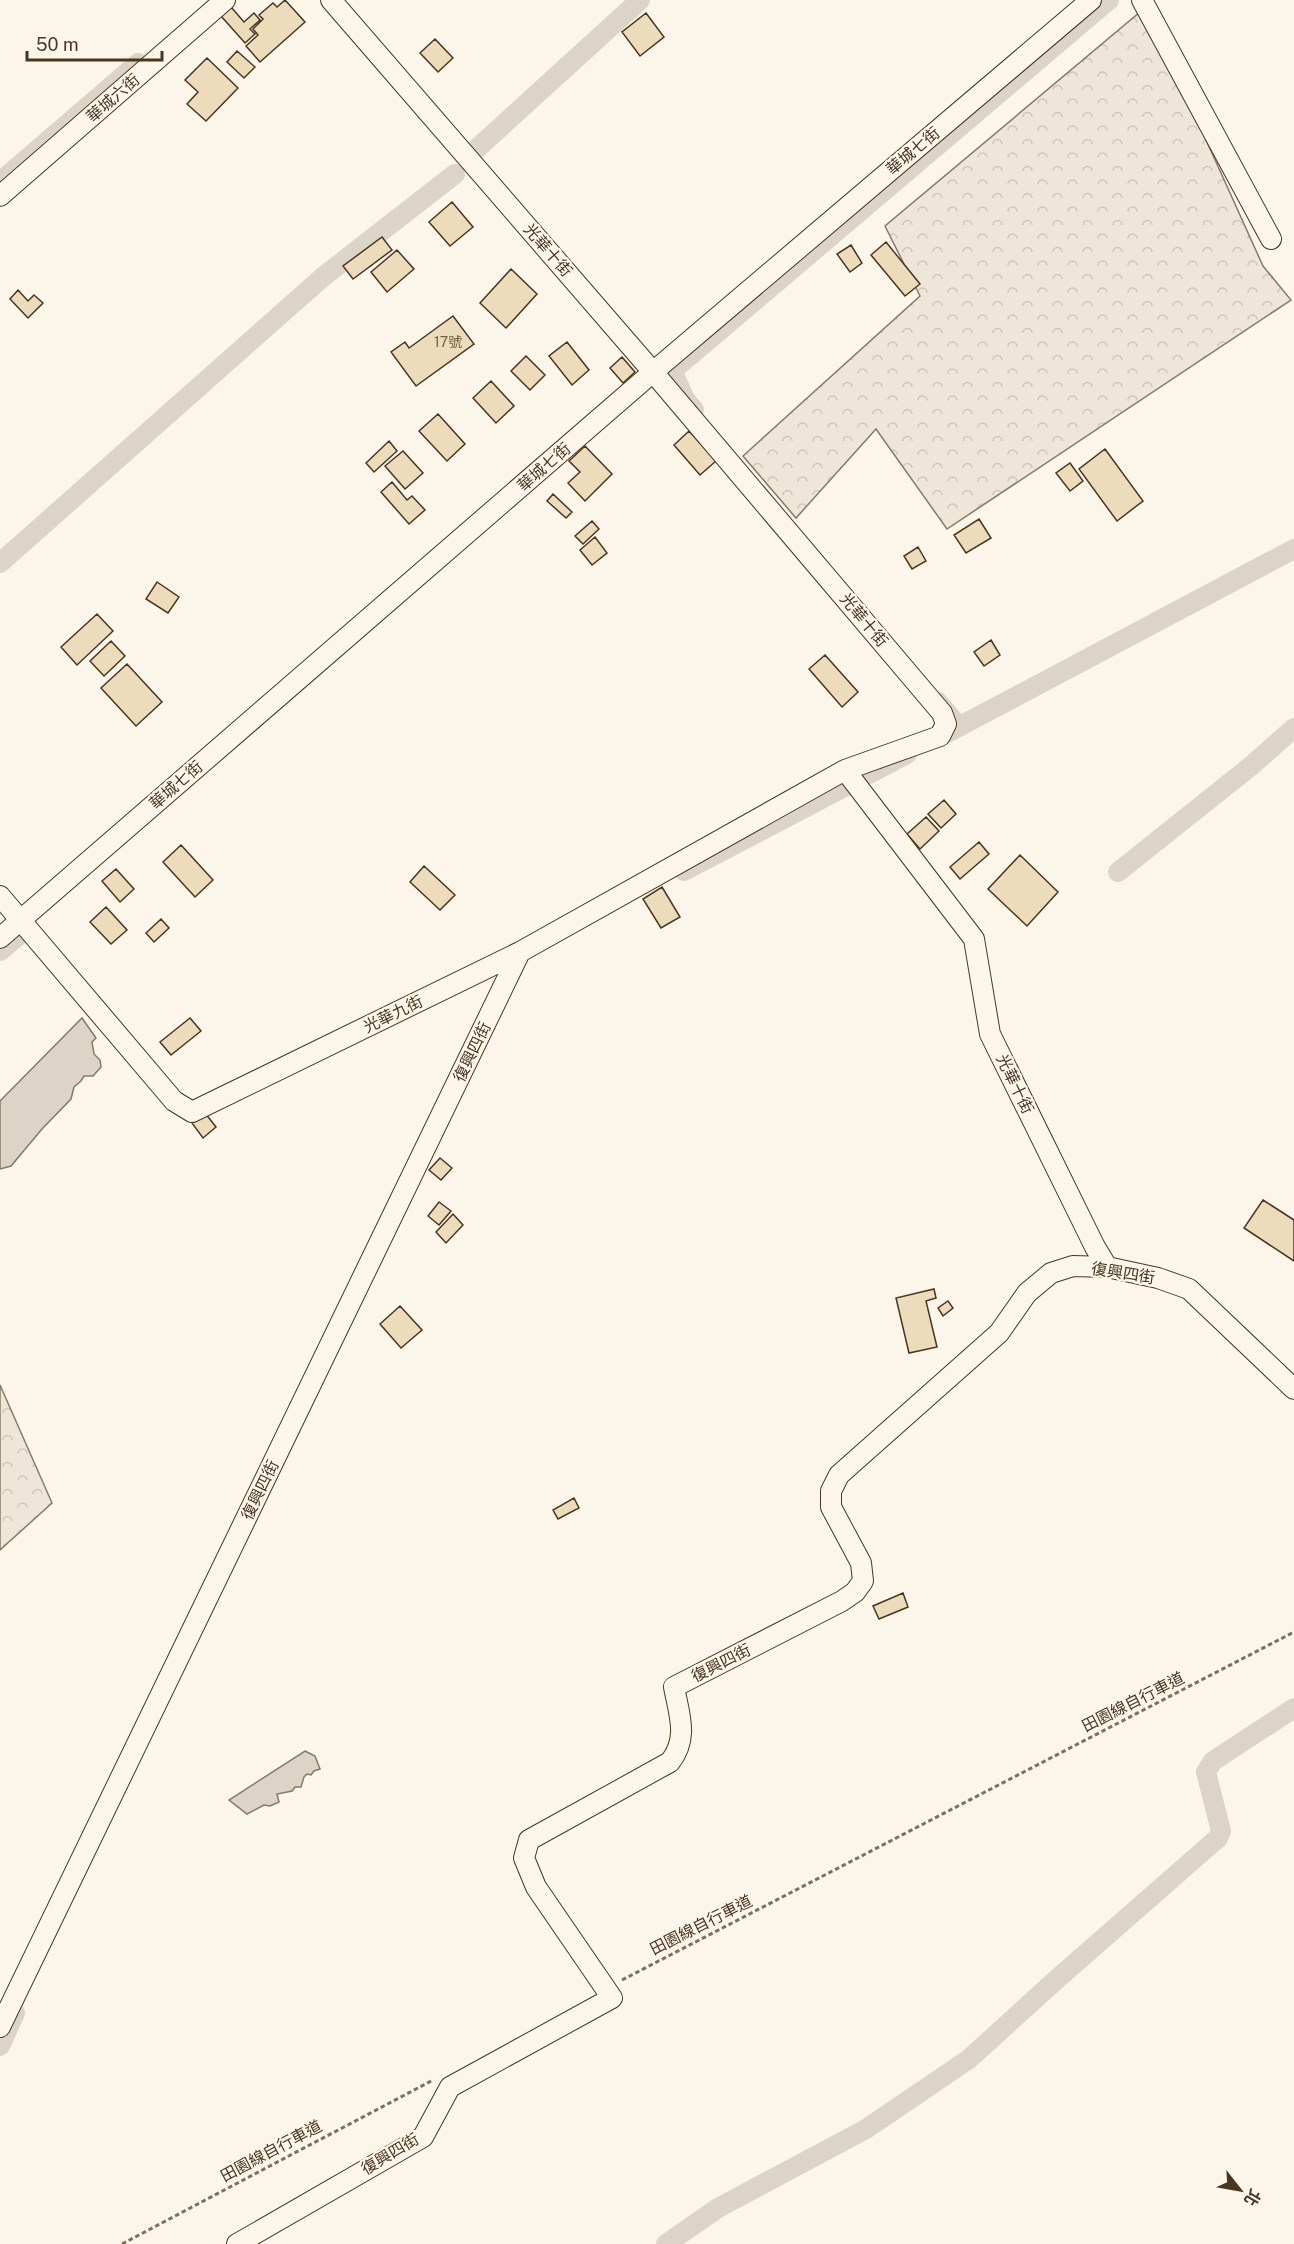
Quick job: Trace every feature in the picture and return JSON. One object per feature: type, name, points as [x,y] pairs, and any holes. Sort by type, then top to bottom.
[{"type":"street","name":"華城六街","points":[[0,196],[225,0]]},
{"type":"street","name":"光華十街","points":[[331,0],[653,372],[942,713],[946,724],[940,736],[845,770],[974,939],[990,1034],[1095,1248],[1107,1267]]},
{"type":"street","name":"華城七街","points":[[0,938],[653,372],[1091,0]]},
{"type":"street","points":[[1142,0],[1271,238]]},
{"type":"street","name":"光華九街","points":[[0,896],[174,1101],[192,1112],[520,952],[845,770]]},
{"type":"street","name":"復興四街","points":[[0,2027],[520,952]]},
{"type":"street","name":"復興四街","points":[[237,2244],[423,2137],[450,2087],[612,1998],[536,1887],[524,1858],[529,1840],[670,1762],[678,1752],[682,1736],[674,1687],[842,1601],[855,1592],[863,1581],[861,1563],[831,1507],[831,1491],[840,1474],[999,1333],[1027,1293],[1051,1273],[1073,1266],[1107,1267],[1158,1278],[1189,1289],[1294,1389]]},
{"type":"path","name":"田園線自行車道","points":[[606,1988],[1294,1632]]},
{"type":"path","name":"田園線自行車道","points":[[122,2244],[437,2077]]},
{"type":"green space","points":[[1146,7],[1263,266],[1291,300],[947,529],[876,429],[796,518],[743,456],[920,296],[885,226]]},
{"type":"green space","points":[[0,1385],[52,1503],[0,1550]]},
{"type":"shaded area","points":[[82,1018],[96,1038],[92,1042],[94,1054],[100,1060],[101,1067],[93,1076],[84,1076],[74,1087],[71,1099],[11,1166],[0,1169],[0,1101]]},
{"type":"shaded area","points":[[305,1751],[315,1756],[320,1769],[311,1775],[307,1774],[301,1787],[277,1794],[279,1802],[270,1806],[264,1805],[247,1814],[229,1800]]},
{"type":"building","points":[[285,0],[305,22],[260,62],[246,46],[258,35],[253,29],[263,19],[259,15],[273,3],[277,7]]},
{"type":"building","points":[[231,7],[244,22],[254,13],[260,20],[250,29],[255,34],[245,43],[221,16]]},
{"type":"building","points":[[646,13],[664,37],[640,56],[622,32]]},
{"type":"building","points":[[435,39],[453,58],[438,72],[420,53]]},
{"type":"building","points":[[237,51],[255,67],[244,78],[227,62]]},
{"type":"building","points":[[207,58],[238,88],[206,121],[187,104],[198,92],[185,80]]},
{"type":"building","points":[[452,202],[473,227],[450,246],[429,222]]},
{"type":"building","points":[[382,237],[392,250],[353,279],[343,266]]},
{"type":"building","points":[[886,242],[920,284],[905,296],[871,255]]},
{"type":"building","points":[[851,245],[862,263],[850,272],[837,254]]},
{"type":"building","points":[[397,250],[414,269],[387,292],[371,272]]},
{"type":"building","points":[[511,269],[537,294],[506,328],[480,303]]},
{"type":"building","points":[[18,290],[28,301],[34,295],[43,303],[28,318],[10,299]]},
{"type":"building","points":[[453,316],[474,344],[416,386],[391,352],[405,342],[409,348]]},
{"type":"building","points":[[567,342],[589,370],[572,385],[549,356]]},
{"type":"building","points":[[526,356],[545,375],[530,390],[511,371]]},
{"type":"building","points":[[622,357],[635,372],[623,383],[610,368]]},
{"type":"building","points":[[491,381],[514,406],[496,423],[473,398]]},
{"type":"building","points":[[438,414],[465,444],[447,461],[419,431]]},
{"type":"building","points":[[689,431],[716,461],[700,475],[674,445]]},
{"type":"building","points":[[389,441],[397,451],[374,472],[366,463]]},
{"type":"building","points":[[585,446],[612,474],[585,501],[568,483],[580,472],[569,461]]},
{"type":"building","points":[[1105,449],[1143,501],[1117,521],[1079,469]]},
{"type":"building","points":[[403,451],[423,473],[405,489],[385,466]]},
{"type":"building","points":[[1070,463],[1083,481],[1070,491],[1056,473]]},
{"type":"building","points":[[392,482],[407,500],[412,496],[425,510],[409,524],[381,492]]},
{"type":"building","points":[[553,494],[572,512],[566,518],[547,501]]},
{"type":"building","points":[[979,519],[991,538],[966,553],[954,535]]},
{"type":"building","points":[[592,521],[599,529],[583,544],[575,536]]},
{"type":"building","points":[[595,537],[607,553],[592,565],[580,550]]},
{"type":"building","points":[[918,547],[926,561],[912,569],[904,556]]},
{"type":"building","points":[[157,582],[179,597],[168,613],[146,599]]},
{"type":"building","points":[[97,614],[113,631],[77,665],[61,647]]},
{"type":"building","points":[[991,640],[1000,655],[984,666],[974,652]]},
{"type":"building","points":[[111,641],[125,656],[104,676],[90,661]]},
{"type":"building","points":[[825,655],[858,692],[842,707],[809,669]]},
{"type":"building","points":[[127,664],[162,702],[136,726],[101,688]]},
{"type":"building","points":[[944,800],[956,814],[941,828],[928,814]]},
{"type":"building","points":[[926,817],[939,831],[920,849],[907,834]]},
{"type":"building","points":[[979,842],[989,854],[960,879],[950,867]]},
{"type":"building","points":[[181,845],[213,880],[195,897],[163,862]]},
{"type":"building","points":[[1020,855],[1058,892],[1027,926],[988,889]]},
{"type":"building","points":[[424,866],[455,895],[440,910],[410,882]]},
{"type":"building","points":[[116,869],[134,889],[120,902],[102,881]]},
{"type":"building","points":[[662,887],[680,917],[661,928],[643,899]]},
{"type":"building","points":[[106,907],[127,930],[111,944],[90,922]]},
{"type":"building","points":[[161,919],[169,928],[154,942],[146,933]]},
{"type":"building","points":[[190,1018],[201,1031],[171,1055],[160,1042]]},
{"type":"building","points":[[205,1113],[216,1127],[203,1138],[192,1123]]},
{"type":"building","points":[[440,1158],[452,1168],[441,1180],[429,1170]]},
{"type":"building","points":[[1263,1200],[1294,1220],[1294,1261],[1244,1228]]},
{"type":"building","points":[[439,1202],[451,1211],[439,1225],[428,1216]]},
{"type":"building","points":[[453,1214],[463,1225],[446,1243],[436,1232]]},
{"type":"building","points":[[934,1289],[936,1298],[926,1301],[937,1347],[909,1353],[896,1298]]},
{"type":"building","points":[[948,1301],[953,1308],[943,1316],[938,1308]]},
{"type":"building","points":[[400,1306],[422,1330],[401,1348],[380,1324]]},
{"type":"building","points":[[574,1498],[579,1508],[558,1519],[553,1510]]},
{"type":"building","points":[[903,1593],[908,1607],[879,1619],[873,1606]]},
{"type":"waterway","points":[[471,154],[640,0]]},
{"type":"waterway","points":[[694,410],[685,399],[672,371],[1109,0]]},
{"type":"waterway","points":[[0,182],[138,63]]},
{"type":"waterway","points":[[0,563],[324,276],[455,174]]},
{"type":"waterway","points":[[949,732],[1294,549]]},
{"type":"waterway","points":[[938,702],[959,727]]},
{"type":"waterway","points":[[1118,872],[1251,766],[1294,728]]},
{"type":"waterway","points":[[869,774],[907,754]]},
{"type":"waterway","points":[[684,871],[852,783]]},
{"type":"waterway","points":[[0,951],[19,935]]},
{"type":"waterway","points":[[666,2244],[718,2208],[866,2129],[969,2059],[1218,1838],[1221,1831],[1206,1772],[1213,1761],[1294,1708]]},
{"type":"waterway","points":[[0,2046],[15,2013]]}]
